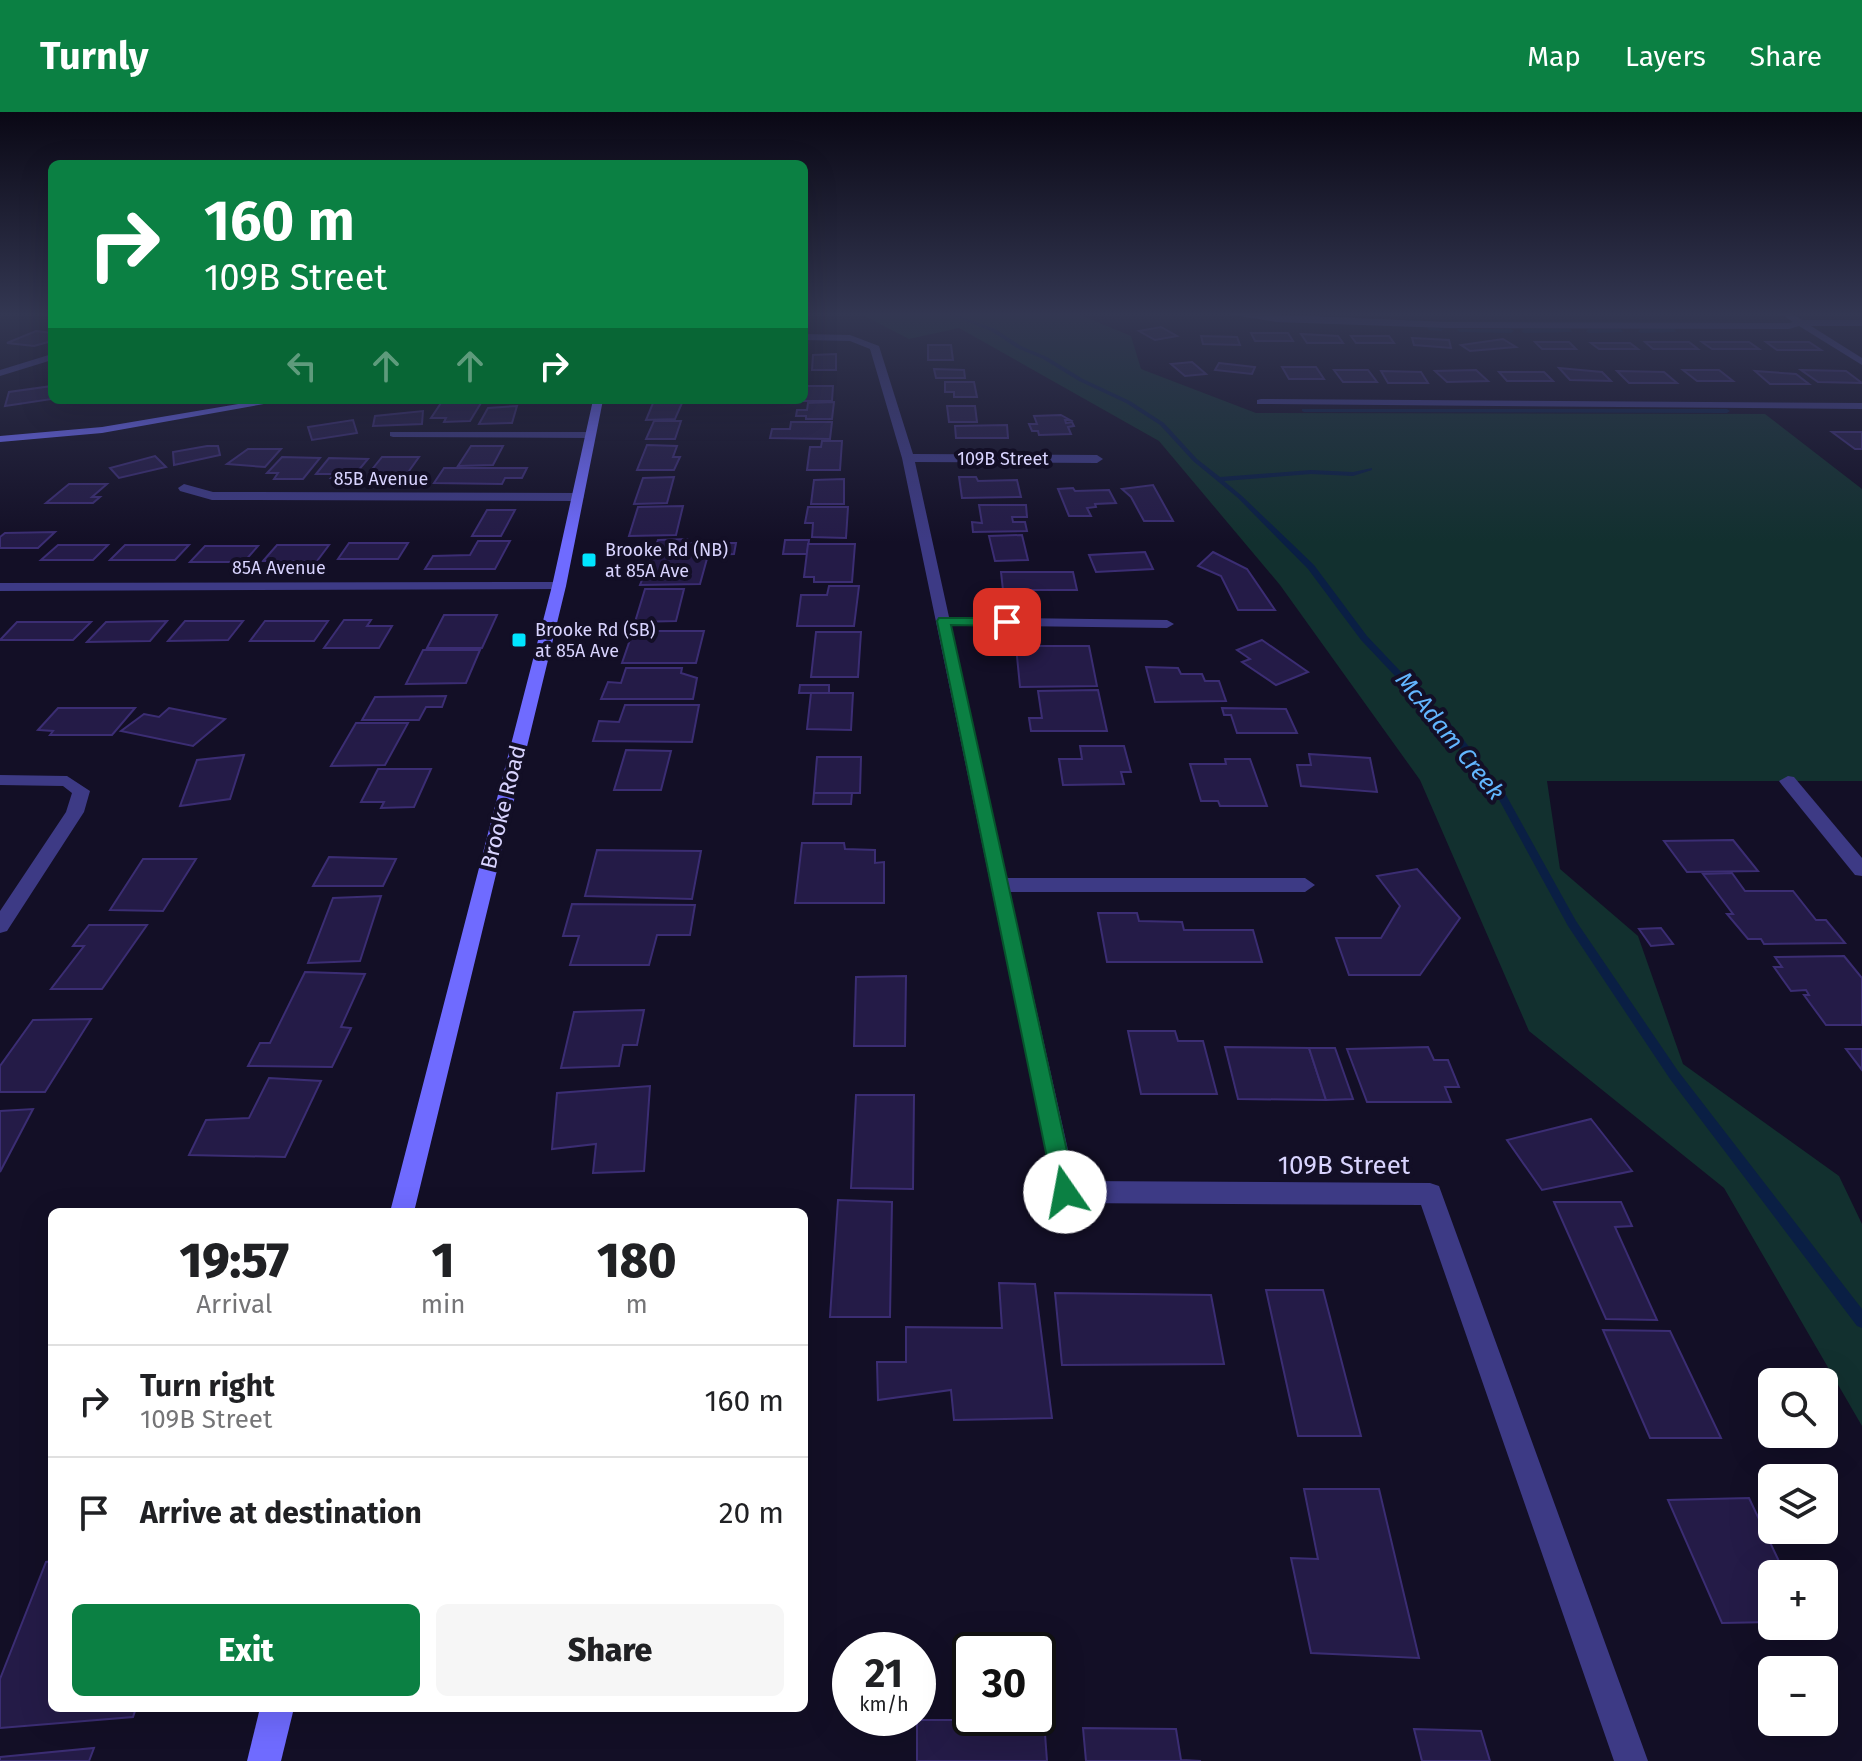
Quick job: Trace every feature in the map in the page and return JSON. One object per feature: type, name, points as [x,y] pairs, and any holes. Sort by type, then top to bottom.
[{"type":"street","name":"109B Street","points":[[887,389],[908,458],[1065,1192],[1430,1194],[1631,1761]]},
{"type":"street","points":[[1261,402],[1862,406]]},
{"type":"street","points":[[0,439],[198,404]]},
{"type":"street","points":[[44,433],[102,430],[257,404]]},
{"type":"street","name":"Brooke Road","points":[[403,1208],[559,586],[597,404]]},
{"type":"street","name":"109B Street","points":[[908,458],[1097,459]]},
{"type":"street","name":"85B Avenue","points":[[184,488],[212,496],[578,497]]},
{"type":"street","name":"85A Avenue","points":[[0,587],[559,586]]},
{"type":"street","points":[[943,621],[1167,624]]},
{"type":"street","points":[[0,780],[67,781],[81,791],[81,799],[0,926]]},
{"type":"street","points":[[1788,781],[1862,870]]},
{"type":"street","points":[[1000,885],[1305,885]]},
{"type":"street","points":[[264,1761],[276,1712]]},
{"type":"lane","points":[[393,434],[590,435]]},
{"type":"green space","points":[[1067,389],[1193,389],[1256,413],[1765,414],[1862,489],[1862,781],[1547,781],[1560,869],[1638,936],[1683,1064],[1839,1176],[1862,1224],[1862,1426],[1838,1385],[1838,1368],[1828,1368],[1724,1188],[1529,1031],[1420,780],[1280,585],[1159,441]]},
{"type":"building","points":[[48,389],[48,400],[5,406],[9,392]]},
{"type":"building","points":[[808,389],[833,389],[832,401],[808,401]]},
{"type":"building","points":[[945,389],[975,389],[977,397],[954,397],[954,392],[945,392]]},
{"type":"building","points":[[834,402],[832,419],[796,416],[797,410],[807,410],[808,403]]},
{"type":"building","points":[[440,404],[480,404],[470,421],[444,422],[446,418],[431,418]]},
{"type":"building","points":[[653,404],[682,404],[675,419],[646,420]]},
{"type":"building","points":[[517,406],[512,423],[479,424],[488,408]]},
{"type":"building","points":[[947,406],[975,406],[977,422],[949,422]]},
{"type":"building","points":[[423,411],[422,424],[373,426],[375,416]]},
{"type":"building","points":[[1061,415],[1070,420],[1065,420],[1066,423],[1072,422],[1074,426],[1068,427],[1071,434],[1039,435],[1038,431],[1032,431],[1029,424],[1037,424],[1034,416]]},
{"type":"building","points":[[353,420],[357,433],[312,440],[308,427]]},
{"type":"building","points":[[654,421],[681,421],[675,439],[646,439]]},
{"type":"building","points":[[791,422],[832,422],[830,439],[770,438],[772,429],[790,429]]},
{"type":"building","points":[[1007,425],[1008,438],[956,438],[955,426]]},
{"type":"building","points":[[1832,432],[1862,432],[1862,449],[1855,449]]},
{"type":"building","points":[[822,441],[842,441],[840,470],[807,470],[810,447],[821,447]]},
{"type":"building","points":[[647,445],[677,446],[673,457],[680,457],[674,470],[637,470]]},
{"type":"building","points":[[218,446],[220,455],[174,465],[173,452]]},
{"type":"building","points":[[471,446],[503,446],[493,465],[458,466]]},
{"type":"building","points":[[248,449],[281,449],[265,467],[227,464]]},
{"type":"building","points":[[155,456],[166,467],[119,478],[110,468]]},
{"type":"building","points":[[282,457],[320,458],[303,479],[274,479],[278,473],[267,473]]},
{"type":"building","points":[[382,457],[419,457],[404,478],[376,478],[380,472],[370,472]]},
{"type":"building","points":[[329,458],[368,459],[352,478],[316,474]]},
{"type":"building","points":[[444,468],[527,468],[522,478],[505,478],[502,484],[434,483]]},
{"type":"building","points":[[674,477],[667,503],[634,504],[643,478]]},
{"type":"building","points":[[959,477],[976,477],[978,481],[1017,480],[1021,497],[962,498]]},
{"type":"building","points":[[844,479],[844,504],[811,504],[814,480]]},
{"type":"building","points":[[69,484],[107,484],[92,497],[100,497],[93,503],[46,503]]},
{"type":"building","points":[[1153,485],[1173,521],[1144,521],[1131,497],[1122,489]]},
{"type":"building","points":[[1073,488],[1075,491],[1109,490],[1116,503],[1095,504],[1096,507],[1087,508],[1091,516],[1069,516],[1058,489]]},
{"type":"building","points":[[979,505],[1026,505],[1027,517],[1012,517],[1013,522],[1025,522],[1027,531],[973,532],[972,522],[982,523]]},
{"type":"building","points":[[683,506],[676,535],[629,536],[638,507]]},
{"type":"building","points":[[808,507],[848,507],[846,538],[812,537],[813,523],[805,523]]},
{"type":"building","points":[[487,510],[515,510],[501,536],[472,536]]},
{"type":"building","points":[[55,532],[38,548],[0,548],[0,537],[5,533]]},
{"type":"building","points":[[1022,535],[1028,560],[995,561],[989,536]]},
{"type":"building","points":[[687,539],[686,543],[736,543],[734,554],[708,555],[700,584],[640,585],[658,540]]},
{"type":"building","points":[[785,540],[809,540],[807,554],[783,554]]},
{"type":"building","points":[[478,541],[510,541],[495,569],[425,569],[433,556],[470,555]]},
{"type":"building","points":[[349,543],[408,543],[398,559],[338,559]]},
{"type":"building","points":[[808,544],[855,544],[852,582],[814,582],[814,577],[804,577]]},
{"type":"building","points":[[58,545],[108,545],[93,560],[41,560]]},
{"type":"building","points":[[125,545],[189,545],[175,560],[110,560]]},
{"type":"building","points":[[277,545],[329,545],[317,561],[263,561]]},
{"type":"building","points":[[205,546],[258,546],[244,562],[190,562]]},
{"type":"building","points":[[1145,552],[1153,569],[1096,572],[1089,555]]},
{"type":"building","points":[[1213,552],[1247,569],[1275,610],[1238,610],[1221,576],[1198,566]]},
{"type":"building","points":[[1001,572],[1073,572],[1077,590],[1003,590]]},
{"type":"building","points":[[829,586],[859,586],[854,626],[797,626],[801,595],[827,595]]},
{"type":"building","points":[[645,589],[684,589],[676,621],[635,622]]},
{"type":"building","points":[[444,615],[497,615],[482,648],[427,648]]},
{"type":"building","points":[[344,620],[371,620],[367,626],[392,626],[379,648],[324,648]]},
{"type":"building","points":[[167,621],[150,641],[87,642],[106,622]]},
{"type":"building","points":[[185,621],[243,621],[228,640],[168,641]]},
{"type":"building","points":[[265,621],[328,621],[314,641],[250,641]]},
{"type":"building","points":[[17,622],[91,622],[73,640],[0,640]]},
{"type":"building","points":[[633,631],[704,631],[696,663],[622,663]]},
{"type":"building","points":[[816,632],[861,632],[858,677],[811,677]]},
{"type":"building","points":[[1262,640],[1308,672],[1276,685],[1242,662],[1250,659],[1237,650]]},
{"type":"building","points":[[1016,646],[1089,646],[1097,686],[1020,687]]},
{"type":"building","points":[[423,650],[480,650],[466,683],[406,684]]},
{"type":"building","points":[[1146,667],[1178,668],[1181,674],[1202,674],[1205,681],[1219,681],[1226,701],[1155,702]]},
{"type":"building","points":[[626,668],[682,668],[681,673],[697,678],[693,699],[601,699],[608,682],[621,683]]},
{"type":"building","points":[[800,685],[829,685],[829,693],[799,693]]},
{"type":"building","points":[[1098,690],[1107,731],[1031,731],[1029,718],[1042,718],[1038,691]]},
{"type":"building","points":[[811,693],[853,693],[851,730],[807,729]]},
{"type":"building","points":[[446,696],[442,707],[426,707],[419,720],[362,720],[375,697]]},
{"type":"building","points":[[625,705],[699,705],[692,742],[593,741],[599,721],[619,722]]},
{"type":"building","points":[[58,708],[135,708],[112,735],[50,735],[53,731],[38,730]]},
{"type":"building","points":[[169,708],[225,719],[193,746],[121,731],[144,714],[159,717]]},
{"type":"building","points":[[1222,708],[1286,709],[1297,733],[1237,733],[1231,715],[1224,715]]},
{"type":"building","points":[[356,723],[408,723],[385,765],[331,766]]},
{"type":"building","points":[[1080,746],[1124,746],[1131,772],[1121,772],[1124,784],[1063,785],[1059,759],[1082,759]]},
{"type":"building","points":[[626,750],[671,751],[661,790],[614,790]]},
{"type":"building","points":[[1309,754],[1370,758],[1377,792],[1301,786],[1297,765],[1311,765]]},
{"type":"building","points":[[244,755],[230,799],[180,806],[197,760]]},
{"type":"building","points":[[817,757],[861,757],[860,793],[814,793]]},
{"type":"building","points":[[1225,759],[1250,759],[1267,806],[1220,806],[1218,801],[1201,801],[1190,764],[1226,764]]},
{"type":"building","points":[[378,769],[431,769],[414,807],[381,808],[384,802],[361,802]]},
{"type":"building","points":[[814,793],[852,793],[851,804],[813,804]]},
{"type":"building","points":[[1733,840],[1758,871],[1687,872],[1664,841]]},
{"type":"building","points":[[802,843],[844,843],[845,849],[875,850],[875,863],[884,862],[884,903],[795,903]]},
{"type":"building","points":[[597,850],[701,851],[692,899],[585,896]]},
{"type":"building","points":[[329,857],[396,859],[383,886],[313,886]]},
{"type":"building","points":[[143,859],[196,859],[163,911],[110,910]]},
{"type":"building","points":[[1417,869],[1460,918],[1420,975],[1349,975],[1336,938],[1381,938],[1400,906],[1377,876]]},
{"type":"building","points":[[1732,873],[1745,891],[1793,891],[1816,920],[1826,920],[1845,943],[1764,944],[1761,939],[1748,939],[1727,914],[1733,914],[1703,874]]},
{"type":"building","points":[[381,896],[360,961],[308,963],[333,898]]},
{"type":"building","points":[[572,904],[695,905],[690,935],[657,935],[649,965],[570,965],[579,936],[563,936]]},
{"type":"building","points":[[1098,913],[1137,913],[1139,921],[1182,922],[1184,930],[1253,930],[1262,962],[1107,962]]},
{"type":"building","points":[[89,925],[147,925],[102,989],[51,989],[84,946],[73,946]]},
{"type":"building","points":[[1661,928],[1673,944],[1651,946],[1639,929]]},
{"type":"building","points":[[1844,956],[1862,978],[1862,1025],[1826,1025],[1804,995],[1809,995],[1806,990],[1791,991],[1774,967],[1782,967],[1775,957]]},
{"type":"building","points":[[305,972],[365,974],[341,1027],[351,1028],[332,1067],[248,1066],[260,1043],[270,1043]]},
{"type":"building","points":[[906,976],[905,1046],[854,1046],[856,977]]},
{"type":"building","points":[[644,1010],[637,1045],[623,1045],[619,1066],[561,1068],[574,1012]]},
{"type":"building","points":[[91,1019],[45,1092],[0,1092],[0,1066],[33,1020]]},
{"type":"building","points":[[1128,1031],[1175,1031],[1178,1041],[1203,1041],[1217,1094],[1141,1094]]},
{"type":"building","points":[[1225,1047],[1309,1048],[1326,1100],[1238,1099]]},
{"type":"building","points":[[1428,1047],[1434,1060],[1448,1060],[1459,1087],[1445,1087],[1451,1102],[1367,1102],[1347,1049]]},
{"type":"building","points":[[1309,1048],[1335,1048],[1353,1099],[1326,1100]]},
{"type":"building","points":[[1846,1049],[1862,1049],[1862,1070]]},
{"type":"building","points":[[269,1078],[321,1081],[285,1157],[189,1155],[206,1120],[249,1118]]},
{"type":"building","points":[[650,1086],[644,1171],[593,1173],[596,1144],[552,1149],[557,1093]]},
{"type":"building","points":[[856,1095],[914,1095],[913,1189],[851,1188]]},
{"type":"building","points":[[33,1109],[0,1172],[0,1111]]},
{"type":"building","points":[[1591,1119],[1632,1171],[1542,1190],[1507,1140]]},
{"type":"building","points":[[838,1200],[892,1202],[890,1317],[830,1317]]},
{"type":"building","points":[[1554,1202],[1621,1202],[1632,1226],[1615,1227],[1657,1320],[1606,1319]]},
{"type":"building","points":[[999,1283],[1035,1284],[1052,1418],[954,1420],[951,1390],[878,1400],[877,1362],[906,1362],[906,1327],[1002,1328]]},
{"type":"building","points":[[1266,1290],[1323,1290],[1361,1436],[1298,1436]]},
{"type":"building","points":[[1055,1293],[1211,1295],[1224,1364],[1062,1365]]},
{"type":"building","points":[[1603,1330],[1670,1331],[1721,1438],[1650,1438]]},
{"type":"building","points":[[1304,1489],[1379,1489],[1419,1658],[1311,1653],[1291,1558],[1318,1559]]},
{"type":"building","points":[[1749,1498],[1758,1517],[1758,1544],[1771,1544],[1778,1560],[1758,1560],[1758,1622],[1722,1623],[1668,1500]]},
{"type":"building","points":[[46,1562],[48,1712],[135,1712],[133,1717],[0,1728],[0,1679]]},
{"type":"building","points":[[936,1720],[952,1720],[952,1736],[1045,1736],[1047,1761],[917,1761],[917,1736],[936,1736]]},
{"type":"building","points":[[1083,1728],[1176,1729],[1181,1760],[1201,1761],[1086,1761]]},
{"type":"building","points":[[1414,1729],[1481,1731],[1490,1761],[1422,1761]]},
{"type":"building","points":[[94,1748],[89,1761],[0,1761],[0,1757]]},
{"type":"waterway","name":"McAdam Creek","points":[[1100,389],[1162,424],[1195,460],[1218,479]]},
{"type":"waterway","points":[[1304,410],[1727,411]]},
{"type":"waterway","points":[[1218,479],[1311,472],[1353,474],[1370,469]]},
{"type":"waterway","name":"McAdam Creek","points":[[1218,479],[1311,567],[1364,638],[1453,732],[1501,795],[1572,923],[1674,1075],[1862,1321]]},
{"type":"place","name":"Brooke Rd (NB) at 85A Ave","points":[[589,560]]},
{"type":"place","name":"Brooke Rd (SB) at 85A Ave","points":[[519,640]]},
{"type":"route","points":[[1007,622],[943,621],[1065,1192]]}]
